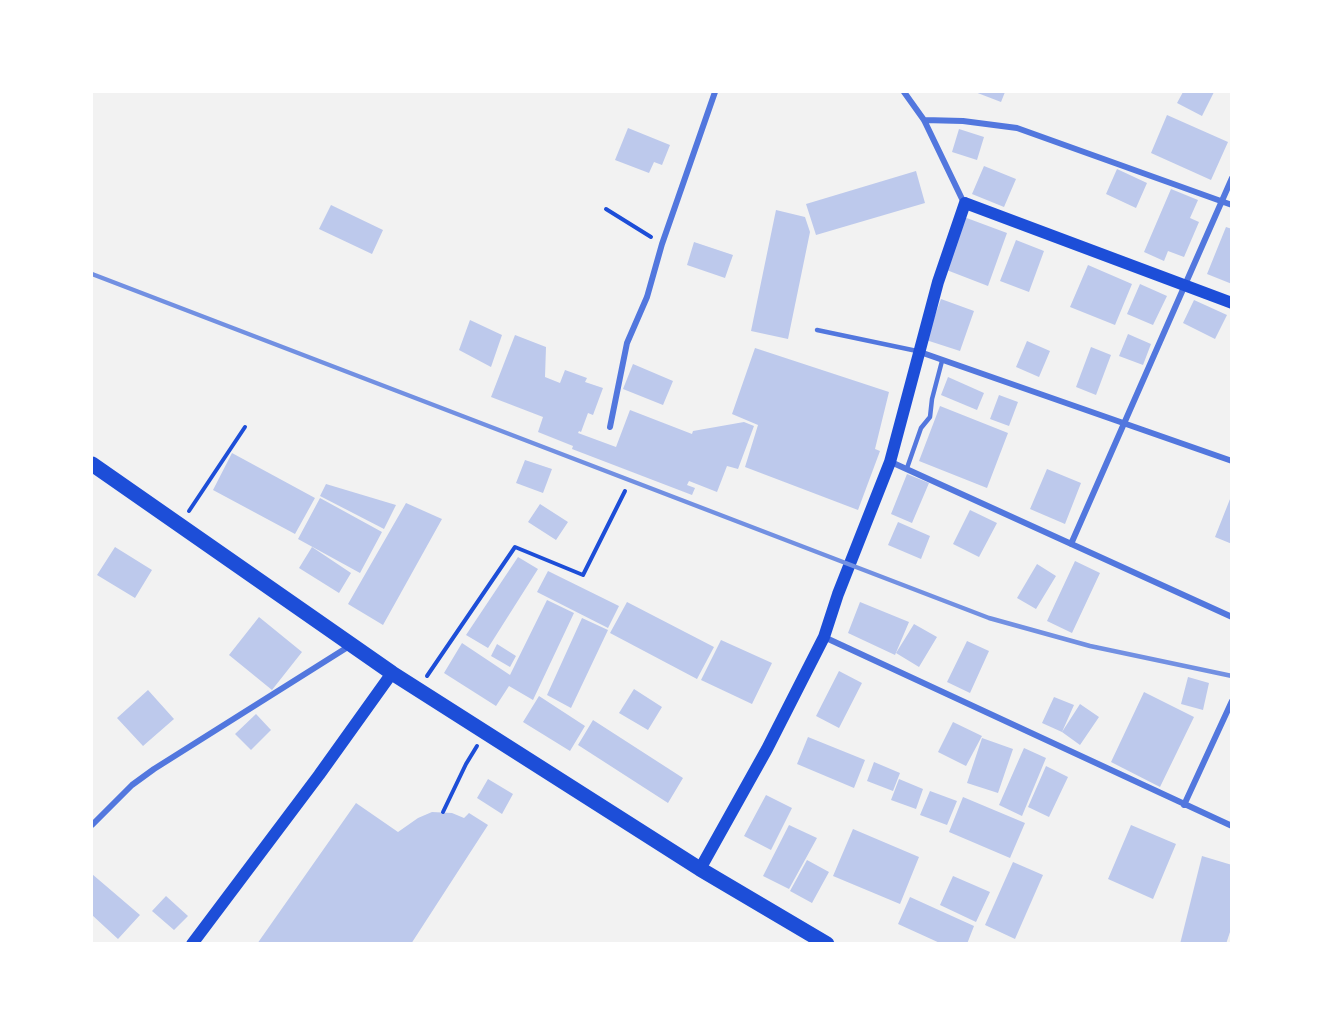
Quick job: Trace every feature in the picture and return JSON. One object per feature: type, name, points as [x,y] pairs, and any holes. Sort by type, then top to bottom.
[{"type":"main road","points":[[700,869],[767,749],[824,637],[838,594],[890,462],[938,282],[965,203],[1232,303]]},
{"type":"main road","points":[[92,464],[392,673],[700,869],[827,944]]},
{"type":"main road","points":[[192,944],[319,775],[392,673]]},
{"type":"street","points":[[610,427],[627,343],[647,297],[662,244],[715,92]]},
{"type":"street","points":[[904,92],[924,120],[965,203]]},
{"type":"street","points":[[924,120],[1017,128],[1232,205]]},
{"type":"street","points":[[1071,544],[1232,178]]},
{"type":"street","points":[[920,352],[1232,461]]},
{"type":"street","points":[[890,462],[1232,617]]},
{"type":"street","points":[[824,637],[1232,826]]},
{"type":"street","points":[[92,825],[132,785],[154,769],[352,645]]},
{"type":"street","points":[[1184,805],[1232,701]]},
{"type":"lane","points":[[817,330],[920,352]]},
{"type":"lane","points":[[907,468],[921,428],[930,417],[932,399],[942,361]]},
{"type":"path","points":[[606,209],[662,244]]},
{"type":"path","points":[[180,525],[245,427]]},
{"type":"path","points":[[418,689],[515,547],[583,575],[625,491]]},
{"type":"path","points":[[443,812],[466,764],[485,733]]},
{"type":"building","points":[[975,92],[1005,92],[1001,102]]},
{"type":"building","points":[[1183,92],[1214,92],[1202,116],[1177,103]]},
{"type":"building","points":[[1167,115],[1228,142],[1211,180],[1151,153]]},
{"type":"building","points":[[628,128],[670,145],[662,165],[654,162],[649,173],[615,160]]},
{"type":"building","points":[[959,129],[984,137],[977,160],[952,152]]},
{"type":"building","points":[[984,166],[1016,179],[1004,207],[972,194]]},
{"type":"building","points":[[1117,169],[1147,183],[1136,208],[1106,194]]},
{"type":"building","points":[[916,171],[925,203],[816,235],[806,204]]},
{"type":"building","points":[[1171,189],[1198,200],[1190,218],[1199,222],[1184,257],[1168,251],[1164,261],[1144,252]]},
{"type":"building","points":[[331,205],[383,230],[372,254],[319,229]]},
{"type":"building","points":[[776,210],[805,217],[810,232],[788,339],[751,331]]},
{"type":"building","points":[[964,217],[1007,233],[988,286],[944,269]]},
{"type":"building","points":[[1226,227],[1232,229],[1232,284],[1207,274]]},
{"type":"building","points":[[1016,240],[1044,251],[1029,292],[1000,281]]},
{"type":"building","points":[[694,242],[733,255],[725,278],[687,265]]},
{"type":"building","points":[[1088,265],[1132,284],[1115,325],[1070,307]]},
{"type":"building","points":[[1140,284],[1167,296],[1153,325],[1127,314]]},
{"type":"building","points":[[941,299],[974,311],[960,351],[926,340]]},
{"type":"building","points":[[1194,300],[1227,315],[1215,339],[1183,323]]},
{"type":"building","points":[[470,320],[502,335],[491,367],[459,350]]},
{"type":"building","points":[[1128,334],[1151,344],[1143,365],[1119,356]]},
{"type":"building","points":[[515,335],[546,347],[545,377],[560,383],[565,370],[587,378],[585,382],[603,388],[593,415],[588,413],[581,432],[578,433],[616,447],[630,410],[692,434],[693,431],[744,422],[754,426],[738,469],[727,466],[717,492],[689,481],[687,485],[695,488],[692,495],[572,449],[573,446],[538,432],[543,417],[491,397]]},
{"type":"building","points":[[1027,341],[1050,351],[1039,377],[1016,367]]},
{"type":"building","points":[[1091,347],[1111,355],[1096,395],[1076,387]]},
{"type":"building","points":[[755,348],[889,392],[875,449],[880,451],[858,510],[745,467],[758,425],[732,414]]},
{"type":"building","points":[[633,364],[673,381],[663,405],[623,389]]},
{"type":"building","points":[[948,377],[984,393],[977,410],[941,395]]},
{"type":"building","points":[[999,395],[1018,402],[1009,426],[990,419]]},
{"type":"building","points":[[940,406],[1008,433],[987,488],[919,461]]},
{"type":"building","points":[[232,453],[315,498],[295,534],[213,490]]},
{"type":"building","points":[[525,460],[552,469],[543,493],[516,483]]},
{"type":"building","points":[[1047,469],[1081,483],[1065,524],[1030,509]]},
{"type":"building","points":[[907,474],[929,483],[912,523],[891,514]]},
{"type":"building","points":[[326,484],[396,505],[384,529],[320,496]]},
{"type":"building","points":[[1232,494],[1232,544],[1215,537]]},
{"type":"building","points":[[320,498],[382,532],[360,573],[298,539]]},
{"type":"building","points":[[406,503],[442,519],[383,625],[348,604]]},
{"type":"building","points":[[540,504],[568,522],[556,540],[528,522]]},
{"type":"building","points":[[970,510],[997,523],[979,557],[953,544]]},
{"type":"building","points":[[898,522],[930,536],[921,559],[888,545]]},
{"type":"building","points":[[115,547],[152,570],[135,598],[97,575]]},
{"type":"building","points":[[312,547],[351,573],[339,593],[299,568]]},
{"type":"building","points":[[518,557],[538,569],[488,648],[466,635]]},
{"type":"building","points":[[1075,561],[1100,573],[1072,633],[1047,621]]},
{"type":"building","points":[[1037,564],[1056,576],[1036,609],[1017,598]]},
{"type":"building","points":[[548,571],[619,606],[608,628],[537,592]]},
{"type":"building","points":[[547,600],[574,613],[533,700],[509,686],[496,706],[444,673],[462,643],[510,675]]},
{"type":"building","points":[[627,602],[714,647],[697,679],[610,633]]},
{"type":"building","points":[[860,602],[909,622],[895,655],[848,633]]},
{"type":"building","points":[[259,617],[302,652],[272,690],[229,655]]},
{"type":"building","points":[[582,618],[608,630],[571,708],[547,695]]},
{"type":"building","points":[[914,624],[937,637],[919,667],[896,653]]},
{"type":"building","points":[[721,640],[772,663],[752,704],[701,680]]},
{"type":"building","points":[[967,641],[989,651],[970,693],[947,682]]},
{"type":"building","points":[[497,644],[516,656],[510,667],[491,656]]},
{"type":"building","points":[[839,671],[862,683],[839,728],[816,716]]},
{"type":"building","points":[[1188,677],[1209,683],[1203,710],[1181,704]]},
{"type":"building","points":[[634,689],[662,707],[648,730],[619,713]]},
{"type":"building","points":[[148,690],[174,719],[143,746],[117,718]]},
{"type":"building","points":[[1144,692],[1194,717],[1160,787],[1111,762]]},
{"type":"building","points":[[539,696],[585,726],[570,751],[523,722]]},
{"type":"building","points":[[1054,697],[1074,705],[1062,732],[1042,723]]},
{"type":"building","points":[[1080,704],[1099,717],[1080,745],[1062,732]]},
{"type":"building","points":[[256,714],[271,730],[251,750],[235,734]]},
{"type":"building","points":[[593,720],[683,778],[668,803],[578,745]]},
{"type":"building","points":[[953,722],[982,736],[966,766],[938,752]]},
{"type":"building","points":[[808,737],[865,760],[854,788],[797,764]]},
{"type":"building","points":[[982,738],[1013,749],[998,793],[967,783]]},
{"type":"building","points":[[1024,748],[1046,758],[1022,816],[999,805]]},
{"type":"building","points":[[874,762],[900,773],[893,791],[867,781]]},
{"type":"building","points":[[1046,766],[1068,777],[1049,817],[1028,807]]},
{"type":"building","points":[[488,779],[513,794],[502,814],[477,798]]},
{"type":"building","points":[[899,779],[923,789],[916,809],[891,800]]},
{"type":"building","points":[[930,791],[957,801],[947,825],[920,815]]},
{"type":"building","points":[[766,795],[792,808],[771,850],[744,836]]},
{"type":"building","points":[[963,797],[1025,823],[1010,858],[949,832]]},
{"type":"building","points":[[356,803],[398,832],[418,818],[432,812],[452,813],[464,818],[469,813],[488,825],[411,944],[257,944]]},
{"type":"building","points":[[789,825],[817,838],[789,889],[763,876]]},
{"type":"building","points":[[1131,825],[1176,844],[1153,899],[1108,879]]},
{"type":"building","points":[[853,829],[919,857],[900,904],[833,876]]},
{"type":"building","points":[[1202,856],[1232,865],[1232,926],[1226,944],[1180,944]]},
{"type":"building","points":[[807,860],[829,872],[812,903],[790,891]]},
{"type":"building","points":[[1013,862],[1043,875],[1015,939],[985,925]]},
{"type":"building","points":[[92,874],[140,915],[118,939],[92,915]]},
{"type":"building","points":[[953,876],[990,892],[976,922],[940,905]]},
{"type":"building","points":[[166,896],[188,916],[174,930],[152,911]]},
{"type":"building","points":[[910,897],[974,926],[967,944],[942,944],[898,924]]},
{"type":"railway","points":[[92,274],[989,618],[1090,646],[1232,676]]}]
